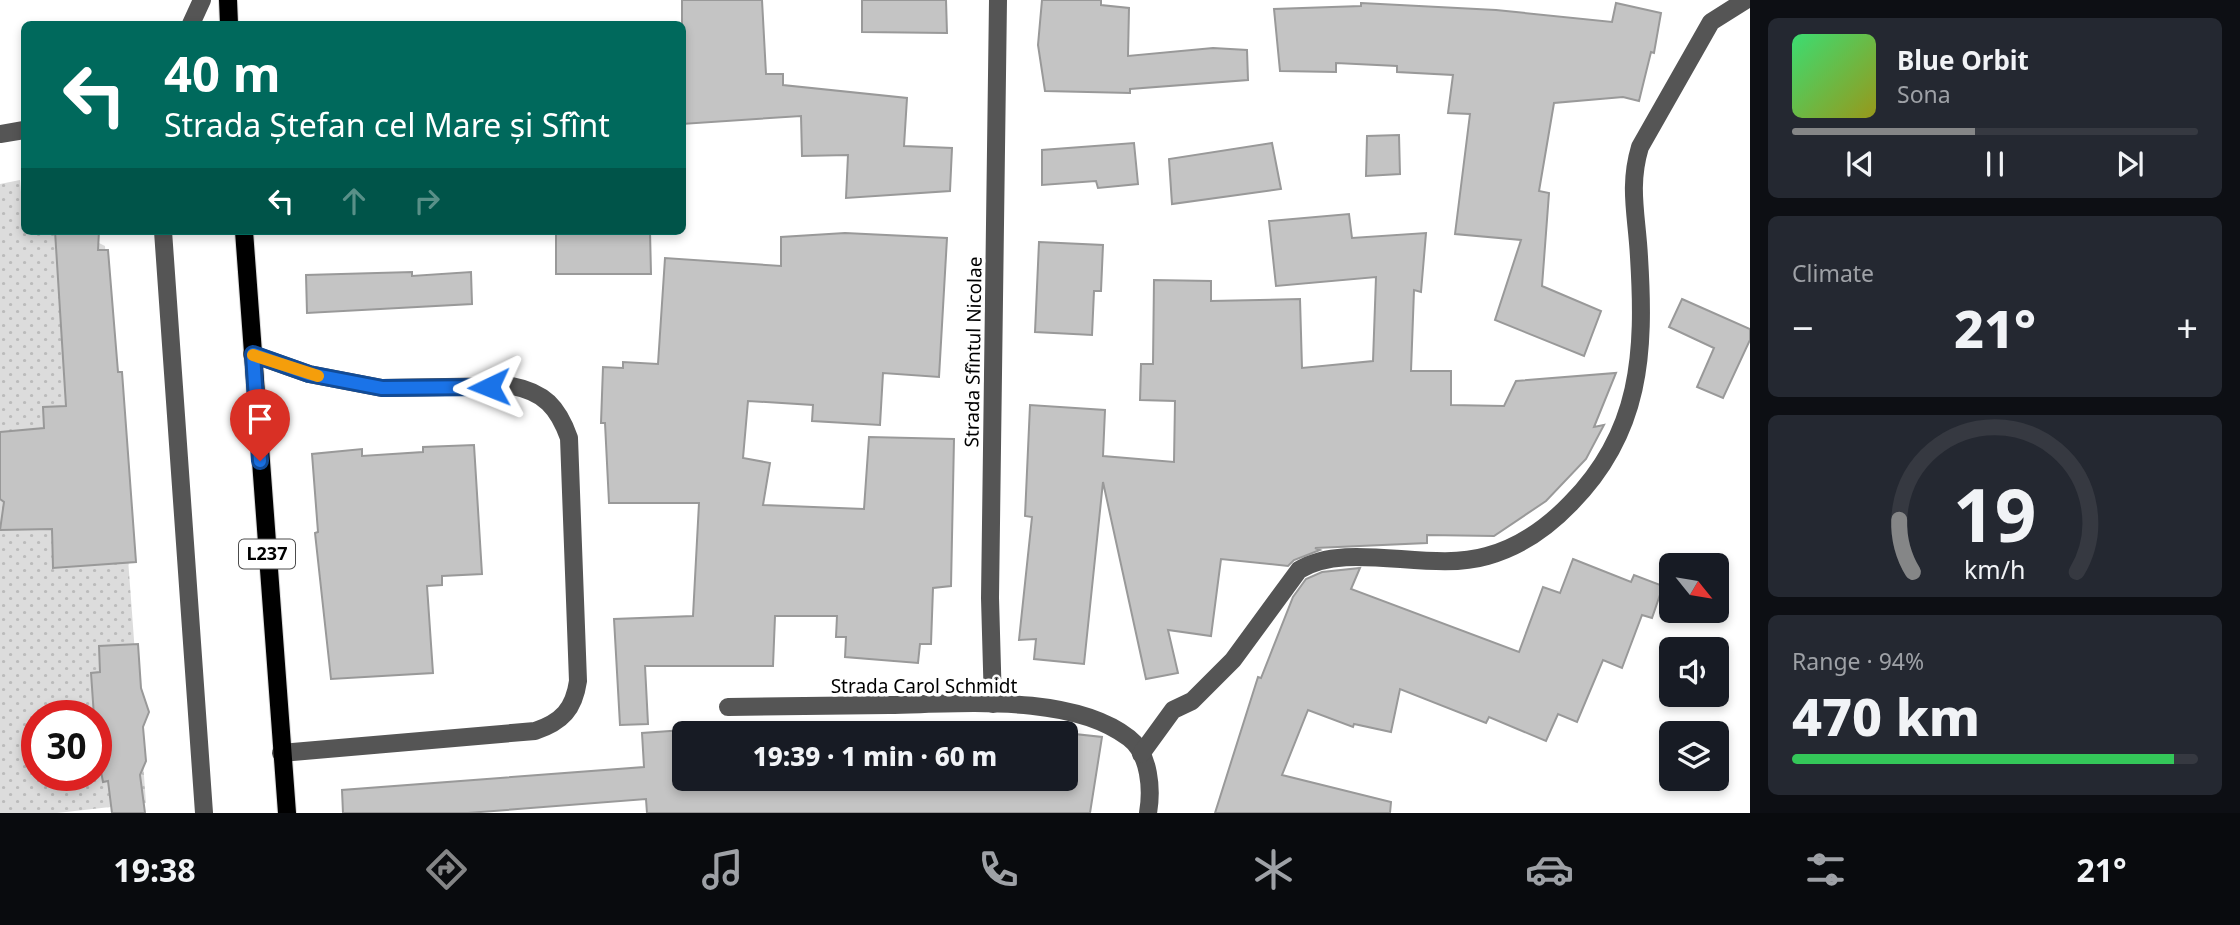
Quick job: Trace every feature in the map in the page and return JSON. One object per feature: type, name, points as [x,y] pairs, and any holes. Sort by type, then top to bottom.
[{"type":"main road","points":[[228,0],[229,21]]},
{"type":"main road","name":"L237","points":[[244,235],[287,813]]},
{"type":"street","points":[[192,21],[202,0]]},
{"type":"street","name":"Strada Sfîntul Nicolae","points":[[993,704],[990,598],[998,0]]},
{"type":"street","points":[[1148,813],[1148,775],[1141,754],[1173,710],[1192,701],[1212,684],[1290,580],[1314,561],[1339,557],[1462,561],[1488,556],[1531,538],[1596,478],[1620,433],[1634,391],[1639,356],[1639,258],[1632,193],[1640,147],[1689,55],[1711,22],[1746,0]]},
{"type":"street","points":[[0,134],[21,130]]},
{"type":"street","points":[[163,235],[204,813]]},
{"type":"street","points":[[253,354],[309,374],[382,388],[512,386],[532,390],[548,400],[561,416],[569,438],[578,681],[576,698],[566,714],[553,725],[536,731],[281,753]]},
{"type":"street","name":"Strada Carol Schmidt","points":[[728,707],[993,704],[1070,712],[1114,729],[1131,740],[1141,754]]},
{"type":"shaded area","points":[[20,180],[21,235],[83,235],[105,246],[146,803],[57,813],[0,813],[0,184]]},
{"type":"building","points":[[682,0],[762,0],[766,74],[783,74],[783,85],[907,98],[904,146],[952,148],[950,191],[846,198],[848,155],[802,156],[801,116],[686,124],[686,21],[682,21]]},
{"type":"building","points":[[862,0],[946,0],[947,33],[862,32]]},
{"type":"building","points":[[1042,0],[1101,0],[1101,5],[1129,8],[1128,56],[1213,48],[1247,50],[1248,80],[1130,89],[1130,93],[1045,91],[1038,45]]},
{"type":"building","points":[[1361,3],[1496,10],[1612,22],[1616,3],[1661,13],[1654,53],[1651,52],[1639,101],[1623,97],[1554,103],[1539,191],[1549,193],[1542,286],[1601,311],[1584,356],[1495,320],[1521,240],[1455,234],[1470,114],[1448,113],[1453,75],[1397,72],[1397,66],[1336,63],[1336,72],[1280,71],[1274,9],[1361,6]]},
{"type":"building","points":[[1399,135],[1400,174],[1366,176],[1367,136]]},
{"type":"building","points":[[1134,143],[1138,184],[1098,188],[1096,181],[1042,185],[1042,150]]},
{"type":"building","points":[[1272,143],[1281,189],[1172,204],[1169,159]]},
{"type":"building","points":[[1349,214],[1352,238],[1426,233],[1421,292],[1414,290],[1411,371],[1451,371],[1451,405],[1504,406],[1516,381],[1616,373],[1594,427],[1604,425],[1586,459],[1546,501],[1494,536],[1427,535],[1427,543],[1315,548],[1320,550],[1294,560],[1288,566],[1221,559],[1211,636],[1168,630],[1178,673],[1146,679],[1103,482],[1084,664],[1034,659],[1036,639],[1019,640],[1032,517],[1025,516],[1030,405],[1105,410],[1103,456],[1174,462],[1175,401],[1140,400],[1141,364],[1153,364],[1154,280],[1211,281],[1211,301],[1300,299],[1302,368],[1373,361],[1376,277],[1276,286],[1269,221]]},
{"type":"building","points":[[845,233],[947,238],[939,377],[883,373],[880,425],[812,421],[813,405],[748,401],[743,458],[770,463],[763,505],[864,509],[869,437],[954,439],[951,586],[933,588],[931,644],[920,644],[918,663],[845,657],[846,637],[836,637],[837,616],[775,616],[773,666],[645,666],[648,724],[620,725],[614,619],[693,616],[699,503],[609,503],[605,423],[601,423],[603,367],[623,368],[623,362],[658,364],[665,258],[781,266],[781,237]]},
{"type":"building","points":[[55,235],[99,235],[98,250],[108,250],[118,372],[122,372],[136,562],[53,568],[52,529],[0,530],[4,502],[0,499],[0,432],[44,428],[43,407],[66,406]]},
{"type":"building","points":[[556,235],[650,235],[651,274],[556,274]]},
{"type":"building","points":[[1039,242],[1103,245],[1101,291],[1094,291],[1092,335],[1035,332]]},
{"type":"building","points":[[412,272],[412,276],[471,272],[472,304],[307,313],[306,275]]},
{"type":"building","points":[[1682,299],[1750,329],[1750,340],[1723,398],[1697,387],[1714,348],[1669,327]]},
{"type":"building","points":[[474,445],[482,574],[442,576],[442,585],[427,586],[433,673],[331,679],[315,533],[318,532],[312,454],[362,449],[362,456],[423,452],[423,447]]},
{"type":"building","points":[[1573,559],[1631,582],[1634,575],[1659,584],[1659,598],[1652,618],[1642,615],[1622,668],[1603,660],[1577,722],[1558,714],[1546,741],[1489,717],[1486,723],[1400,689],[1391,732],[1354,724],[1353,727],[1308,710],[1282,775],[1391,802],[1390,813],[1215,813],[1258,677],[1261,678],[1293,597],[1306,579],[1322,572],[1360,568],[1351,589],[1519,652],[1543,587],[1560,593]]},
{"type":"building","points":[[138,644],[141,688],[149,712],[143,727],[146,761],[140,775],[145,813],[112,813],[109,791],[112,791],[112,700],[93,700],[91,673],[100,672],[99,646]]},
{"type":"building","points":[[672,731],[672,791],[1078,791],[1078,734],[1102,737],[1090,813],[647,813],[646,799],[468,813],[343,813],[342,790],[644,767],[642,733]]},
{"type":"slow traffic","points":[[253,355],[318,376]]},
{"type":"route","points":[[260,461],[253,354],[309,374],[382,388],[489,387]]}]
